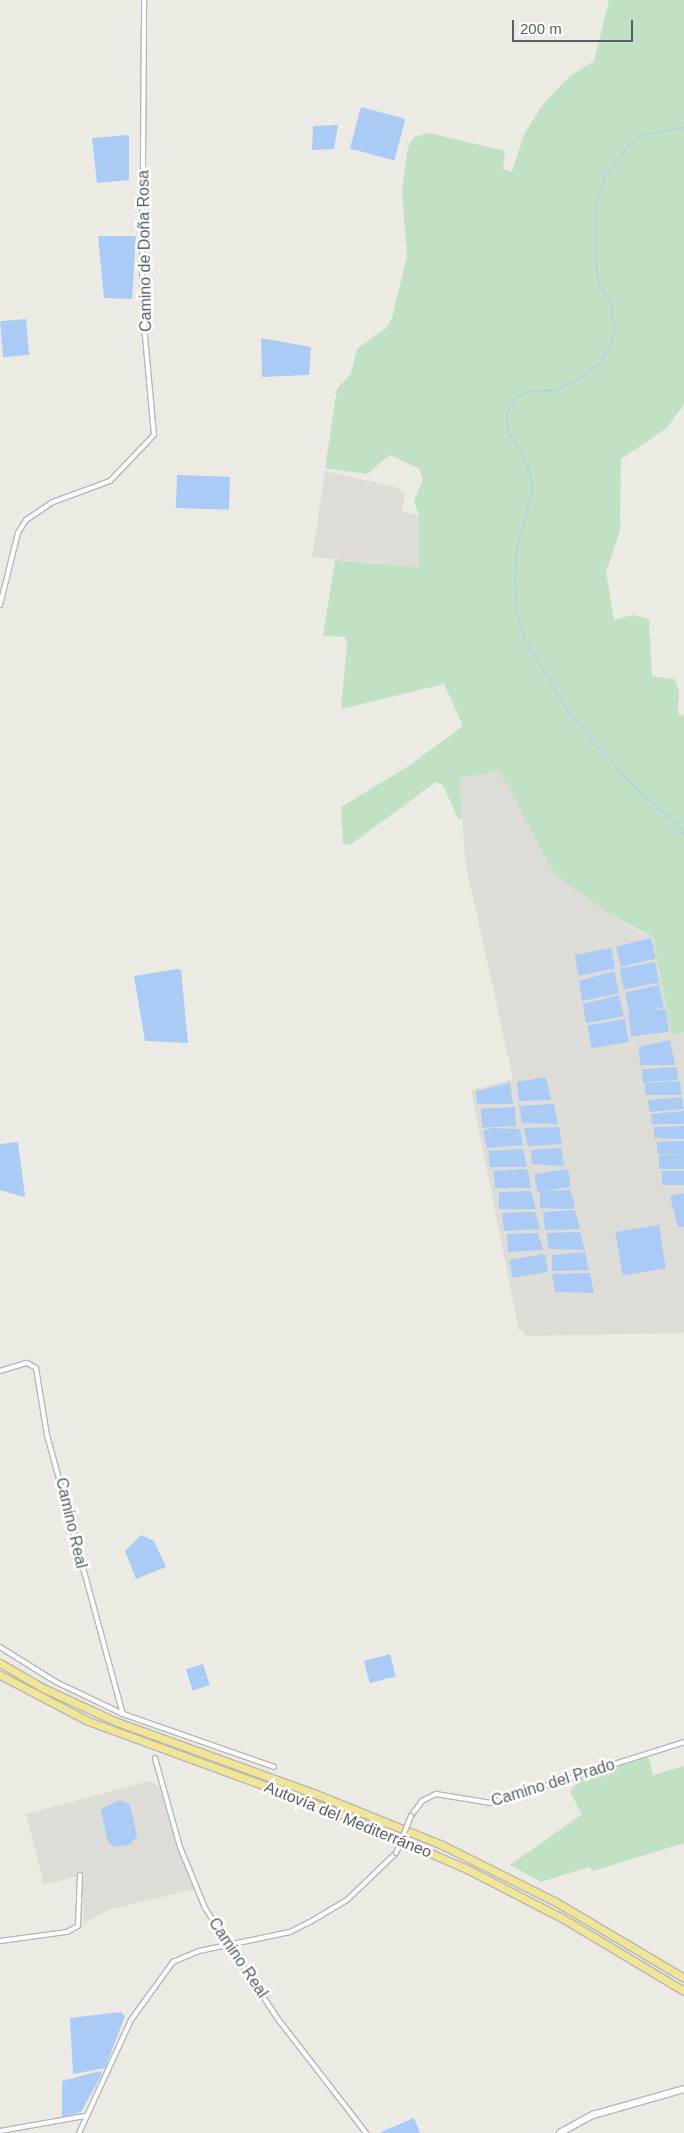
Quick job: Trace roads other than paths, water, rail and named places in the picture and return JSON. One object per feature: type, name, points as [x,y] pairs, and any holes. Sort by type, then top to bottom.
[{"type":"highway","name":"Autovía del Mediterráneo","points":[[0,1663],[43,1688],[117,1722],[316,1794],[442,1845],[556,1902],[684,1978]]},
{"type":"highway","name":"Autovía del Mediterráneo","points":[[0,1675],[88,1721],[326,1808],[449,1860],[530,1900],[684,1991]]},
{"type":"main road","points":[[560,2133],[593,2115],[684,2089]]},
{"type":"street","name":"Camino de Doña Rosa","points":[[0,605],[18,533],[26,520],[52,502],[110,481],[154,435],[142,303],[144,0]]},
{"type":"street","name":"Camino Real","points":[[0,1371],[27,1363],[36,1368],[47,1435],[123,1714]]},
{"type":"street","points":[[0,1647],[56,1682],[123,1714],[274,1767]]},
{"type":"street","name":"Camino del Prado","points":[[79,2133],[85,2116],[112,2068],[131,2020],[167,1970],[179,1958],[290,1932],[347,1900],[396,1853],[411,1816],[422,1801],[436,1794],[491,1803],[684,1742]]},
{"type":"street","name":"Camino Real","points":[[155,1758],[180,1847],[205,1908],[228,1948],[366,2133]]},
{"type":"street","points":[[0,1941],[67,1932],[78,1926],[80,1875]]},
{"type":"street","points":[[0,2131],[85,2116]]},
{"type":"water","points":[[361,107],[405,119],[394,160],[350,149]]},
{"type":"water","points":[[338,125],[334,149],[312,150],[313,126]]},
{"type":"water","points":[[129,135],[129,180],[97,183],[92,138]]},
{"type":"water","points":[[98,236],[136,236],[132,299],[104,298]]},
{"type":"water","points":[[26,319],[29,355],[3,357],[0,321]]},
{"type":"water","points":[[261,338],[311,347],[309,375],[262,377]]},
{"type":"water","points":[[177,475],[230,477],[229,510],[176,508]]},
{"type":"water","points":[[651,938],[656,958],[621,967],[616,947]]},
{"type":"water","points":[[611,948],[615,969],[579,976],[575,955]]},
{"type":"water","points":[[655,962],[659,983],[624,989],[620,969]]},
{"type":"water","points":[[181,970],[188,1043],[145,1041],[134,976]]},
{"type":"water","points":[[614,971],[619,993],[582,1001],[579,981]]},
{"type":"water","points":[[659,985],[664,1007],[630,1015],[625,993]]},
{"type":"water","points":[[619,995],[624,1016],[586,1023],[583,1004]]},
{"type":"water","points":[[666,1009],[669,1032],[631,1036],[628,1014]]},
{"type":"water","points":[[625,1019],[629,1042],[592,1048],[588,1026]]},
{"type":"water","points":[[670,1040],[675,1065],[640,1065],[639,1047]]},
{"type":"water","points":[[677,1067],[678,1080],[643,1082],[642,1069]]},
{"type":"water","points":[[546,1077],[551,1100],[519,1101],[517,1082]]},
{"type":"water","points":[[680,1081],[681,1095],[645,1095],[645,1083]]},
{"type":"water","points":[[510,1083],[513,1104],[477,1104],[476,1091]]},
{"type":"water","points":[[682,1097],[683,1109],[649,1112],[648,1100]]},
{"type":"water","points":[[554,1104],[558,1124],[522,1123],[519,1106]]},
{"type":"water","points":[[515,1107],[516,1126],[482,1128],[481,1109]]},
{"type":"water","points":[[684,1111],[684,1124],[652,1124],[651,1114]]},
{"type":"water","points":[[684,1126],[684,1139],[654,1138],[654,1127]]},
{"type":"water","points":[[559,1127],[562,1144],[529,1146],[527,1143],[524,1128]]},
{"type":"water","points":[[491,1128],[520,1129],[523,1145],[487,1148],[483,1131]]},
{"type":"water","points":[[684,1141],[684,1155],[657,1154],[657,1142]]},
{"type":"water","points":[[18,1142],[24,1197],[0,1190],[0,1144]]},
{"type":"water","points":[[561,1148],[564,1166],[532,1164],[531,1150]]},
{"type":"water","points":[[523,1149],[527,1167],[490,1167],[488,1151]]},
{"type":"water","points":[[659,1155],[684,1155],[684,1169],[659,1169]]},
{"type":"water","points":[[527,1169],[531,1188],[495,1188],[493,1171]]},
{"type":"water","points":[[568,1169],[571,1187],[537,1192],[534,1174]]},
{"type":"water","points":[[662,1171],[684,1171],[684,1185],[662,1185]]},
{"type":"water","points":[[570,1190],[575,1204],[573,1209],[540,1208],[540,1191]]},
{"type":"water","points":[[531,1191],[536,1209],[499,1209],[499,1192]]},
{"type":"water","points":[[684,1193],[684,1227],[678,1227],[670,1196]]},
{"type":"water","points":[[575,1210],[580,1229],[545,1230],[543,1212]]},
{"type":"water","points":[[535,1212],[540,1229],[504,1231],[502,1213]]},
{"type":"water","points":[[659,1225],[666,1268],[622,1275],[616,1232]]},
{"type":"water","points":[[580,1232],[585,1250],[548,1249],[547,1233]]},
{"type":"water","points":[[538,1233],[543,1250],[508,1252],[507,1234]]},
{"type":"water","points":[[585,1252],[589,1270],[552,1271],[552,1255]]},
{"type":"water","points":[[545,1254],[548,1272],[512,1277],[509,1260]]},
{"type":"water","points":[[590,1273],[594,1293],[555,1292],[552,1274]]},
{"type":"water","points":[[141,1535],[154,1541],[166,1567],[136,1579],[125,1551]]},
{"type":"water","points":[[390,1654],[396,1676],[370,1683],[364,1661]]},
{"type":"water","points":[[203,1664],[210,1685],[193,1690],[186,1670]]},
{"type":"water","points":[[120,1800],[130,1805],[137,1836],[131,1844],[114,1847],[107,1840],[101,1809]]},
{"type":"water","points":[[121,2012],[125,2016],[105,2068],[73,2074],[70,2018]]},
{"type":"water","points":[[100,2071],[102,2074],[81,2112],[62,2117],[62,2081]]},
{"type":"water","points":[[414,2118],[420,2133],[381,2132]]},
{"type":"waterway","points":[[684,127],[645,134],[629,144],[606,174],[596,200],[596,267],[599,286],[610,301],[614,325],[611,345],[598,364],[577,379],[556,390],[531,391],[516,396],[506,414],[508,432],[526,462],[533,487],[517,546],[514,576],[517,616],[525,639],[566,709],[630,783],[680,827],[684,838]]}]
